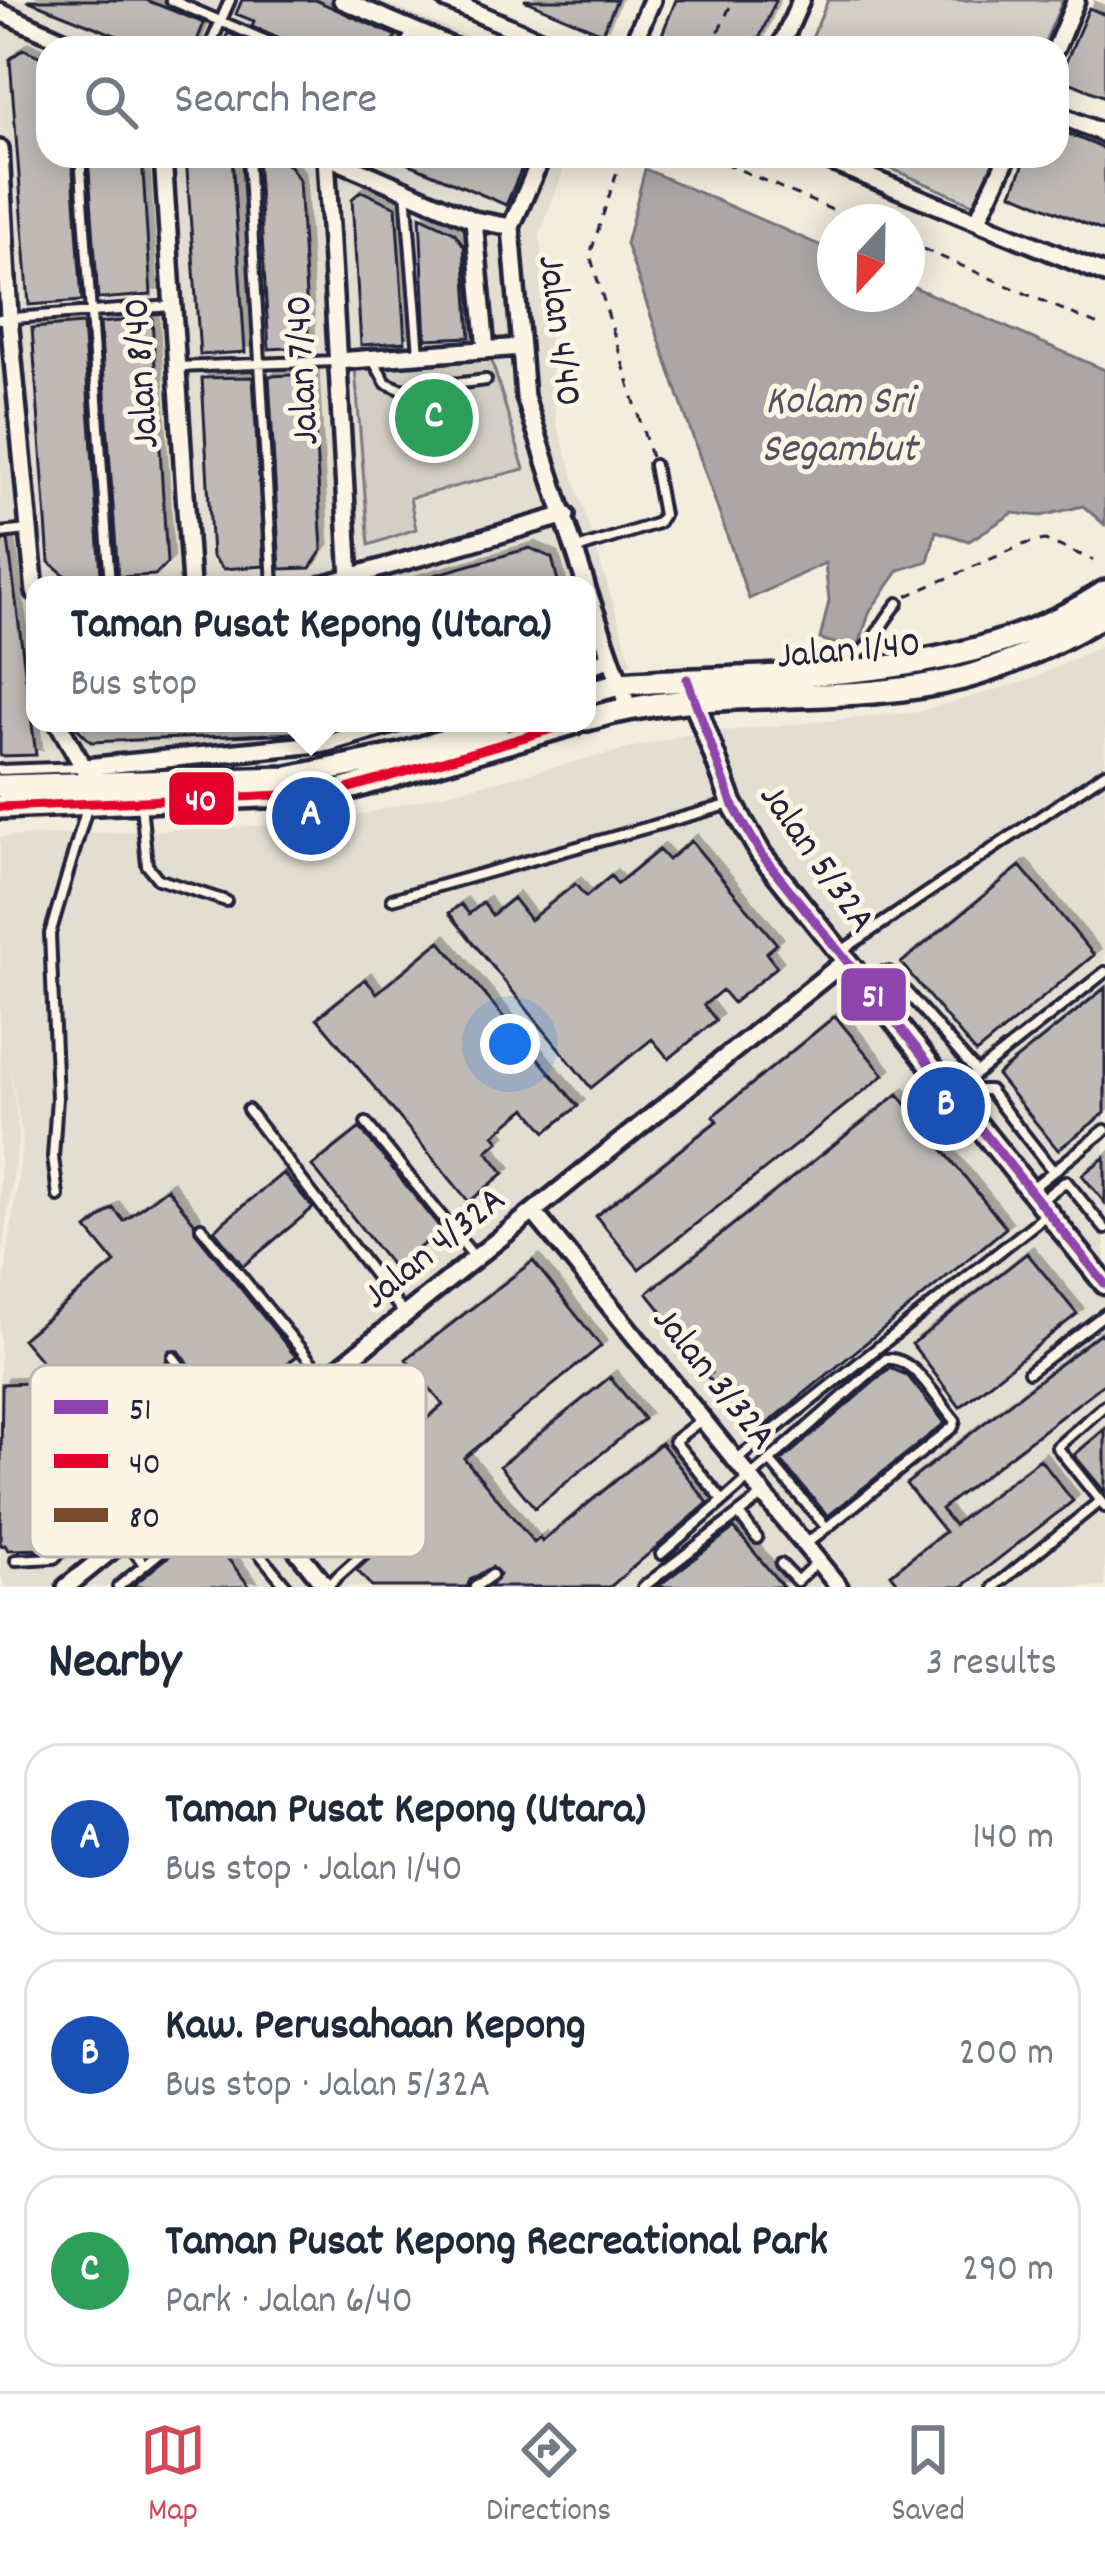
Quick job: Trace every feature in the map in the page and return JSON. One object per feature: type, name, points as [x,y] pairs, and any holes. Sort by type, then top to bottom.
[{"type":"main road","name":"Jalan 1/40","points":[[596,716],[690,690],[948,658],[1102,605]]},
{"type":"main road","name":"Jalan 1/40","points":[[596,691],[620,684],[690,690],[880,691],[962,678],[1026,656],[1102,605]]},
{"type":"main road","points":[[0,786],[288,778],[400,754],[471,732]]},
{"type":"main road","points":[[0,807],[87,785],[141,802],[333,793],[542,732]]},
{"type":"street","points":[[342,0],[426,36]]},
{"type":"street","points":[[447,0],[530,36]]},
{"type":"street","points":[[636,36],[652,0]]},
{"type":"street","points":[[785,36],[801,0]]},
{"type":"street","points":[[1061,36],[1076,0]]},
{"type":"street","points":[[0,12],[54,36]]},
{"type":"street","points":[[1069,119],[1105,134]]},
{"type":"street","points":[[0,148],[5,319],[34,576]]},
{"type":"street","name":"Jalan 8/40","points":[[164,168],[190,576]]},
{"type":"street","name":"Jalan 7/40","points":[[328,168],[350,576]]},
{"type":"street","points":[[367,168],[474,220],[511,226]]},
{"type":"street","name":"Jalan 4/40","points":[[535,168],[511,226],[525,397],[583,576]]},
{"type":"street","points":[[847,168],[1105,274]]},
{"type":"street","points":[[977,221],[1001,168]]},
{"type":"street","points":[[474,220],[486,350]]},
{"type":"street","points":[[338,361],[520,346]]},
{"type":"street","points":[[360,576],[566,515]]},
{"type":"street","name":"Jalan 4/40","points":[[596,617],[628,707]]},
{"type":"street","points":[[596,663],[610,659]]},
{"type":"street","name":"Jalan 5/32A","points":[[690,690],[732,803],[761,854],[1105,1284]]},
{"type":"street","points":[[62,732],[87,785],[328,743],[365,732]]},
{"type":"street","name":"Jalan 4/32A","points":[[345,1365],[535,1214],[842,957]]},
{"type":"street","name":"Jalan 3/32A","points":[[535,1214],[833,1585]]},
{"type":"street","name":"Jalan 4/32A","points":[[66,1587],[104,1557]]},
{"type":"street","points":[[303,1557],[326,1587]]},
{"type":"lane","points":[[171,0],[255,36]]},
{"type":"lane","points":[[214,36],[230,0]]},
{"type":"lane","points":[[409,36],[412,30]]},
{"type":"lane","points":[[81,168],[109,576]]},
{"type":"lane","points":[[249,168],[271,576]]},
{"type":"lane","points":[[406,190],[419,355]]},
{"type":"lane","points":[[5,319],[172,306]]},
{"type":"lane","points":[[372,358],[386,383],[403,390],[486,380]]},
{"type":"lane","points":[[176,368],[338,361]]},
{"type":"lane","points":[[575,550],[658,523],[663,515],[654,465]]},
{"type":"lane","points":[[0,533],[30,530]]},
{"type":"lane","points":[[805,674],[867,650],[898,604]]},
{"type":"lane","points":[[326,732],[328,743]]},
{"type":"lane","points":[[0,770],[87,785],[50,934],[57,1098],[53,1156],[58,1196]]},
{"type":"lane","points":[[842,957],[1105,773]]},
{"type":"lane","points":[[141,802],[147,865],[158,879],[226,901]]},
{"type":"lane","points":[[392,899],[732,803]]},
{"type":"lane","points":[[865,986],[882,972],[890,972],[977,1073]]},
{"type":"lane","points":[[956,1099],[977,1073],[1105,973]]},
{"type":"lane","points":[[956,1099],[988,1090],[1053,1171]]},
{"type":"lane","points":[[248,1110],[406,1316]]},
{"type":"lane","points":[[366,1123],[477,1260]]},
{"type":"lane","points":[[1039,1201],[1053,1171],[1105,1130]]},
{"type":"lane","points":[[736,1460],[1066,1181],[1105,1229]]},
{"type":"lane","points":[[201,1227],[314,1365]]},
{"type":"lane","points":[[1029,1372],[1105,1314]]},
{"type":"lane","points":[[173,1357],[179,1365]]},
{"type":"lane","points":[[661,1554],[886,1359],[896,1358],[907,1364],[955,1421],[805,1545]]},
{"type":"lane","points":[[994,1587],[1102,1504],[1057,1447],[1105,1405]]},
{"type":"lane","points":[[702,1419],[674,1442],[723,1501]]},
{"type":"lane","points":[[770,1460],[826,1527]]},
{"type":"lane","points":[[643,1587],[764,1495]]},
{"type":"lane","points":[[739,1514],[757,1538]]},
{"type":"lane","points":[[16,1560],[55,1557]]},
{"type":"lane","points":[[139,1557],[143,1563]]},
{"type":"lane","points":[[118,1587],[151,1557]]},
{"type":"lane","points":[[262,1557],[287,1587]]},
{"type":"lane","points":[[326,1587],[359,1557]]},
{"type":"lane","points":[[781,1564],[796,1581],[818,1561]]},
{"type":"lane","points":[[475,1587],[492,1575]]},
{"type":"path","points":[[716,36],[733,0]]},
{"type":"path","points":[[618,168],[590,255],[654,465]]},
{"type":"path","points":[[736,168],[819,204]]},
{"type":"path","points":[[925,250],[1105,328]]},
{"type":"path","points":[[898,604],[912,592],[1024,544],[1045,540],[1093,560]]},
{"type":"shaded area","points":[[0,0],[377,0],[468,36],[36,36],[36,168],[564,168],[540,233],[556,421],[632,663],[596,673],[596,576],[26,576],[26,732],[402,732],[328,754],[0,776]]},
{"type":"shaded area","points":[[828,0],[1063,0],[1047,36],[813,36]]},
{"type":"shaded area","points":[[890,168],[991,168],[975,205]]},
{"type":"shaded area","points":[[491,358],[524,469],[410,498],[416,529],[369,545],[355,368]]},
{"type":"shaded area","points":[[1105,644],[1105,1587],[4,1587],[0,1571],[0,1312],[23,1140],[8,1058],[19,1134],[0,1267],[0,837],[326,823],[684,735],[917,712],[1030,680]]},
{"type":"water","name":"Kolam Sri Segambut","points":[[645,169],[817,244],[817,312],[925,312],[925,292],[1105,370],[1105,525],[1083,506],[1041,516],[1013,513],[969,541],[936,531],[928,561],[899,570],[870,611],[857,650],[820,639],[829,601],[825,563],[749,599],[626,244]]},
{"type":"building","points":[[27,0],[146,0],[204,23],[199,36],[117,36]]},
{"type":"building","points":[[242,0],[315,0],[396,36],[275,36],[236,14]]},
{"type":"building","points":[[524,0],[617,0],[602,33]]},
{"type":"building","points":[[676,0],[776,0],[760,36],[661,36]]},
{"type":"building","points":[[1089,8],[1105,15],[1105,97],[1069,82],[1069,55]]},
{"type":"building","points":[[23,49],[36,55],[36,168],[73,168],[82,301],[29,305],[10,59]]},
{"type":"building","points":[[1069,134],[1105,149],[1105,232],[1012,193],[1022,168],[1069,168]]},
{"type":"building","points":[[89,168],[143,168],[151,295],[98,299]]},
{"type":"building","points":[[187,168],[233,168],[245,352],[200,355]]},
{"type":"building","points":[[258,168],[291,168],[299,180],[309,347],[269,349]]},
{"type":"building","points":[[419,168],[522,168],[506,205]]},
{"type":"building","points":[[361,191],[396,207],[405,342],[361,345],[352,199]]},
{"type":"building","points":[[420,216],[454,232],[464,246],[470,337],[426,339]]},
{"type":"building","points":[[152,318],[167,563],[155,575],[118,576],[100,323]]},
{"type":"building","points":[[83,324],[101,574],[66,576],[49,562],[32,328]]},
{"type":"building","points":[[312,374],[322,550],[310,568],[280,569],[269,376]]},
{"type":"building","points":[[253,377],[264,566],[223,569],[212,556],[202,378]]},
{"type":"building","points":[[8,540],[26,678],[26,732],[33,732],[36,755],[0,756],[0,541]]},
{"type":"building","points":[[530,548],[552,558],[557,576],[431,576]]},
{"type":"building","points":[[81,732],[317,732],[91,742]]},
{"type":"building","points":[[691,841],[777,944],[766,953],[777,967],[733,1003],[722,990],[704,1005],[716,1020],[669,1059],[652,1039],[591,1088],[449,913],[461,904],[469,914],[483,903],[492,915],[513,898],[530,920],[575,884],[586,897],[611,876],[617,884],[659,850],[668,860]]},
{"type":"building","points":[[1020,866],[1094,955],[976,1053],[901,963]]},
{"type":"building","points":[[440,941],[578,1106],[546,1132],[526,1108],[494,1135],[499,1141],[487,1151],[504,1173],[469,1202],[317,1018],[365,979],[377,993]]},
{"type":"building","points":[[1105,988],[1105,1113],[1058,1150],[997,1075]]},
{"type":"building","points":[[835,1016],[884,1075],[639,1269],[596,1216],[717,1121],[713,1116]]},
{"type":"building","points":[[898,1094],[1006,1228],[755,1434],[647,1293]]},
{"type":"building","points":[[360,1128],[442,1230],[393,1268],[312,1166]]},
{"type":"building","points":[[1105,1157],[1105,1203],[1082,1175]]},
{"type":"building","points":[[283,1173],[313,1208],[243,1266],[214,1230]]},
{"type":"building","points":[[167,1188],[194,1222],[195,1232],[296,1357],[286,1365],[190,1365],[179,1351],[169,1350],[168,1365],[44,1365],[22,1339],[115,1263],[87,1229],[113,1208],[124,1221]]},
{"type":"building","points":[[1027,1253],[1077,1314],[960,1407],[912,1344]]},
{"type":"building","points":[[533,1261],[601,1346],[464,1458],[534,1543],[540,1538],[542,1542],[661,1443],[708,1503],[610,1587],[489,1587],[500,1575],[492,1567],[467,1587],[372,1587],[357,1570],[371,1557],[426,1557],[426,1419],[443,1405],[426,1384],[426,1365],[411,1365],[406,1359]]},
{"type":"building","points":[[1100,1333],[1105,1339],[1105,1383],[941,1509],[954,1525],[1040,1459],[1073,1501],[962,1587],[901,1587],[891,1574],[945,1532],[906,1484]]},
{"type":"building","points":[[890,1368],[907,1375],[945,1423],[828,1516],[781,1461]]},
{"type":"building","points":[[610,1377],[644,1419],[535,1508],[500,1466]]},
{"type":"building","points":[[30,1383],[30,1549],[0,1546],[2,1384]]},
{"type":"building","points":[[1105,1429],[1105,1492],[1074,1455]]},
{"type":"building","points":[[734,1528],[783,1587],[657,1587]]},
{"type":"building","points":[[168,1557],[227,1557],[250,1587],[131,1587]]},
{"type":"transit line","name":"51","points":[[687,679],[732,803],[761,854],[1105,1284]]},
{"type":"transit line","name":"40","points":[[0,807],[333,793],[542,732]]},
{"type":"place","name":"Taman Pusat Kepong Recreational Park","points":[[434,418]]},
{"type":"place","name":"Taman Pusat Kepong (Utara)","points":[[311,816]]},
{"type":"place","name":"Kaw. Perusahaan Kepong","points":[[946,1106]]}]
